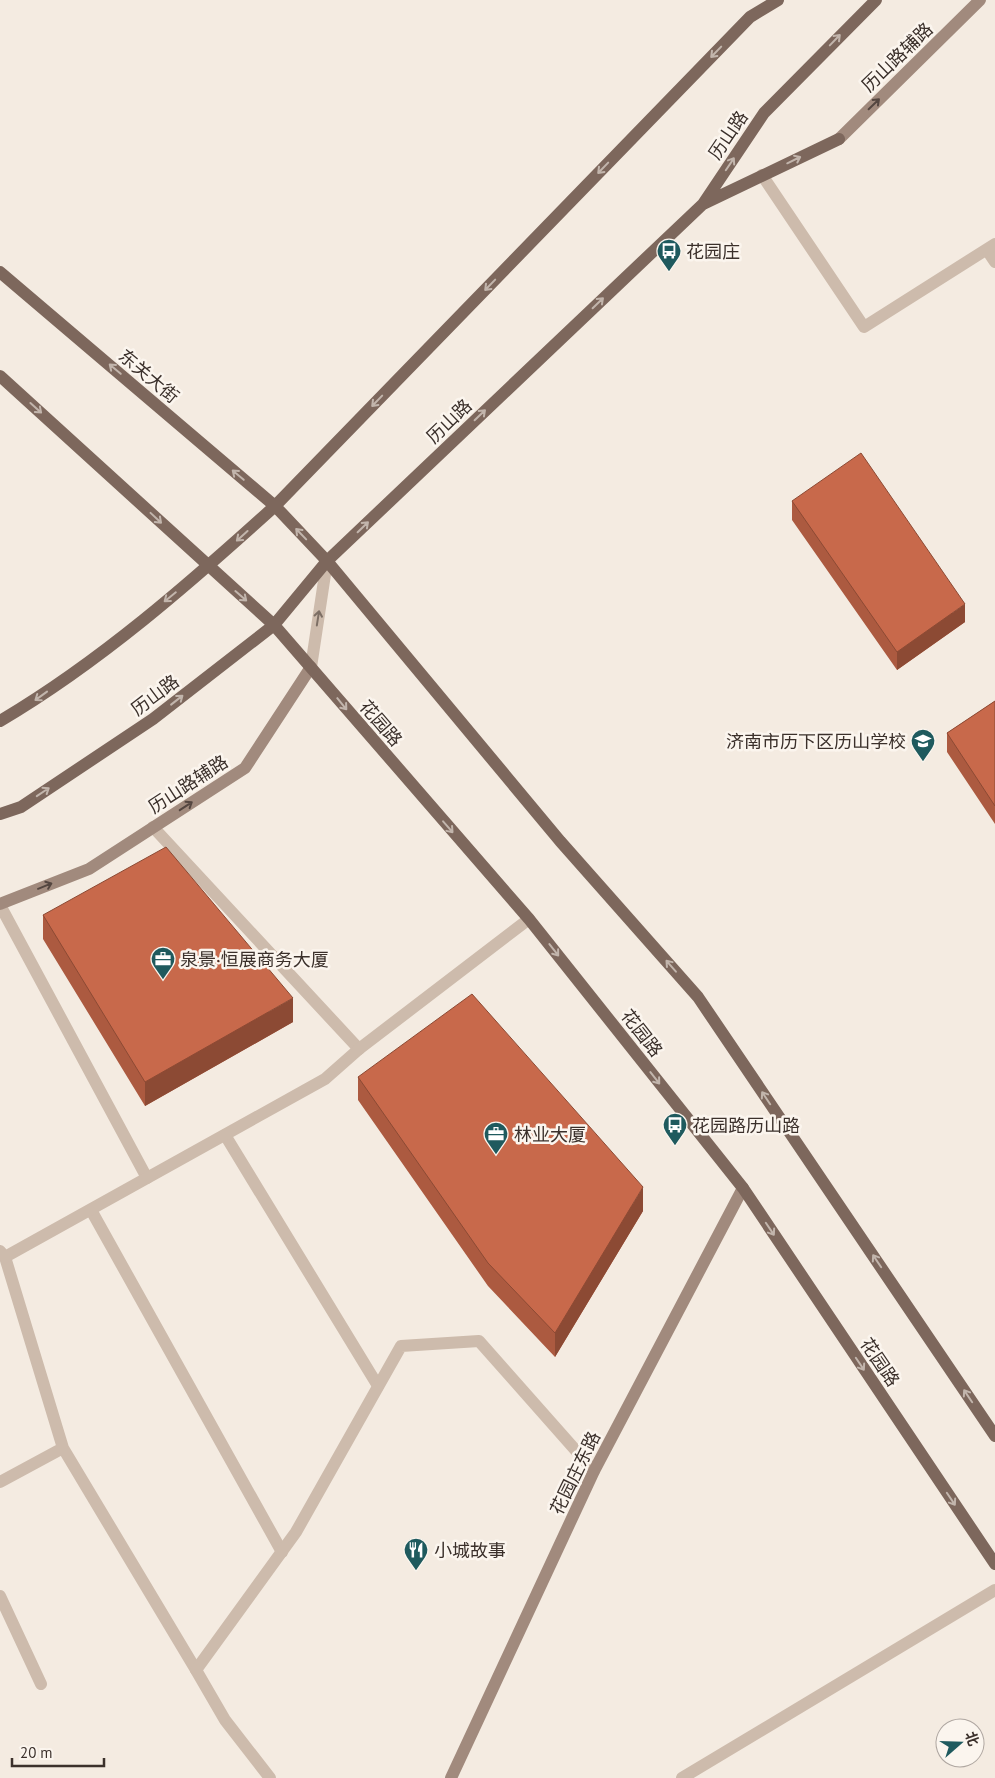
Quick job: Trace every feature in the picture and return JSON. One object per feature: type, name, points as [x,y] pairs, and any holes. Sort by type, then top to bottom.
[{"type":"main road","points":[[750,16],[756,0]]},
{"type":"main road","points":[[0,721],[43,694],[115,641],[208,567],[275,506],[750,16],[778,0]]},
{"type":"main road","name":"历山路","points":[[0,814],[21,807],[153,719],[274,624],[328,561],[703,204],[764,113],[876,0]]},
{"type":"main road","points":[[703,204],[839,139]]},
{"type":"main road","name":"东关大街","points":[[0,272],[275,506]]},
{"type":"main road","points":[[0,376],[208,567]]},
{"type":"main road","points":[[275,506],[328,561],[554,833],[698,997],[995,1436]]},
{"type":"main road","name":"花园路","points":[[208,567],[274,624],[358,724],[529,919],[742,1188],[995,1564]]},
{"type":"street","name":"历山路辅路","points":[[839,139],[980,0]]},
{"type":"street","points":[[762,175],[864,327],[991,247],[995,262]]},
{"type":"street","name":"历山路辅路","points":[[0,905],[90,868],[245,768],[311,666],[328,561]]},
{"type":"street","points":[[153,828],[359,1049]]},
{"type":"street","points":[[0,905],[147,1178]]},
{"type":"street","points":[[270,1778],[225,1720],[63,1448],[2,1254],[91,1210],[324,1079],[359,1049],[529,919]]},
{"type":"street","points":[[226,1135],[378,1386]]},
{"type":"street","name":"花园庄东路","points":[[451,1778],[594,1471],[742,1188]]},
{"type":"street","points":[[91,1210],[282,1552]]},
{"type":"street","points":[[196,1670],[296,1532],[401,1346],[479,1341],[594,1471]]},
{"type":"street","points":[[0,1482],[63,1448]]},
{"type":"street","points":[[682,1778],[995,1590]]},
{"type":"street","points":[[0,1596],[41,1684]]},
{"type":"building","points":[[861,453],[965,604],[897,652],[792,501]]},
{"type":"building","points":[[995,701],[995,806],[947,733]]},
{"type":"building","name":"泉景·恒展商务大厦","points":[[166,847],[293,998],[145,1082],[43,915]]},
{"type":"building","name":"林业大厦","points":[[472,994],[643,1187],[555,1333],[488,1263],[358,1077]]},
{"type":"place","name":"花园庄","points":[[669,272]]},
{"type":"place","name":"济南市历下区历山学校","points":[[923,762]]},
{"type":"place","name":"泉景·恒展商务大厦","points":[[163,980]]},
{"type":"place","name":"花园路历山路","points":[[675,1146]]},
{"type":"place","name":"林业大厦","points":[[496,1155]]},
{"type":"place","name":"小城故事","points":[[416,1571]]}]
